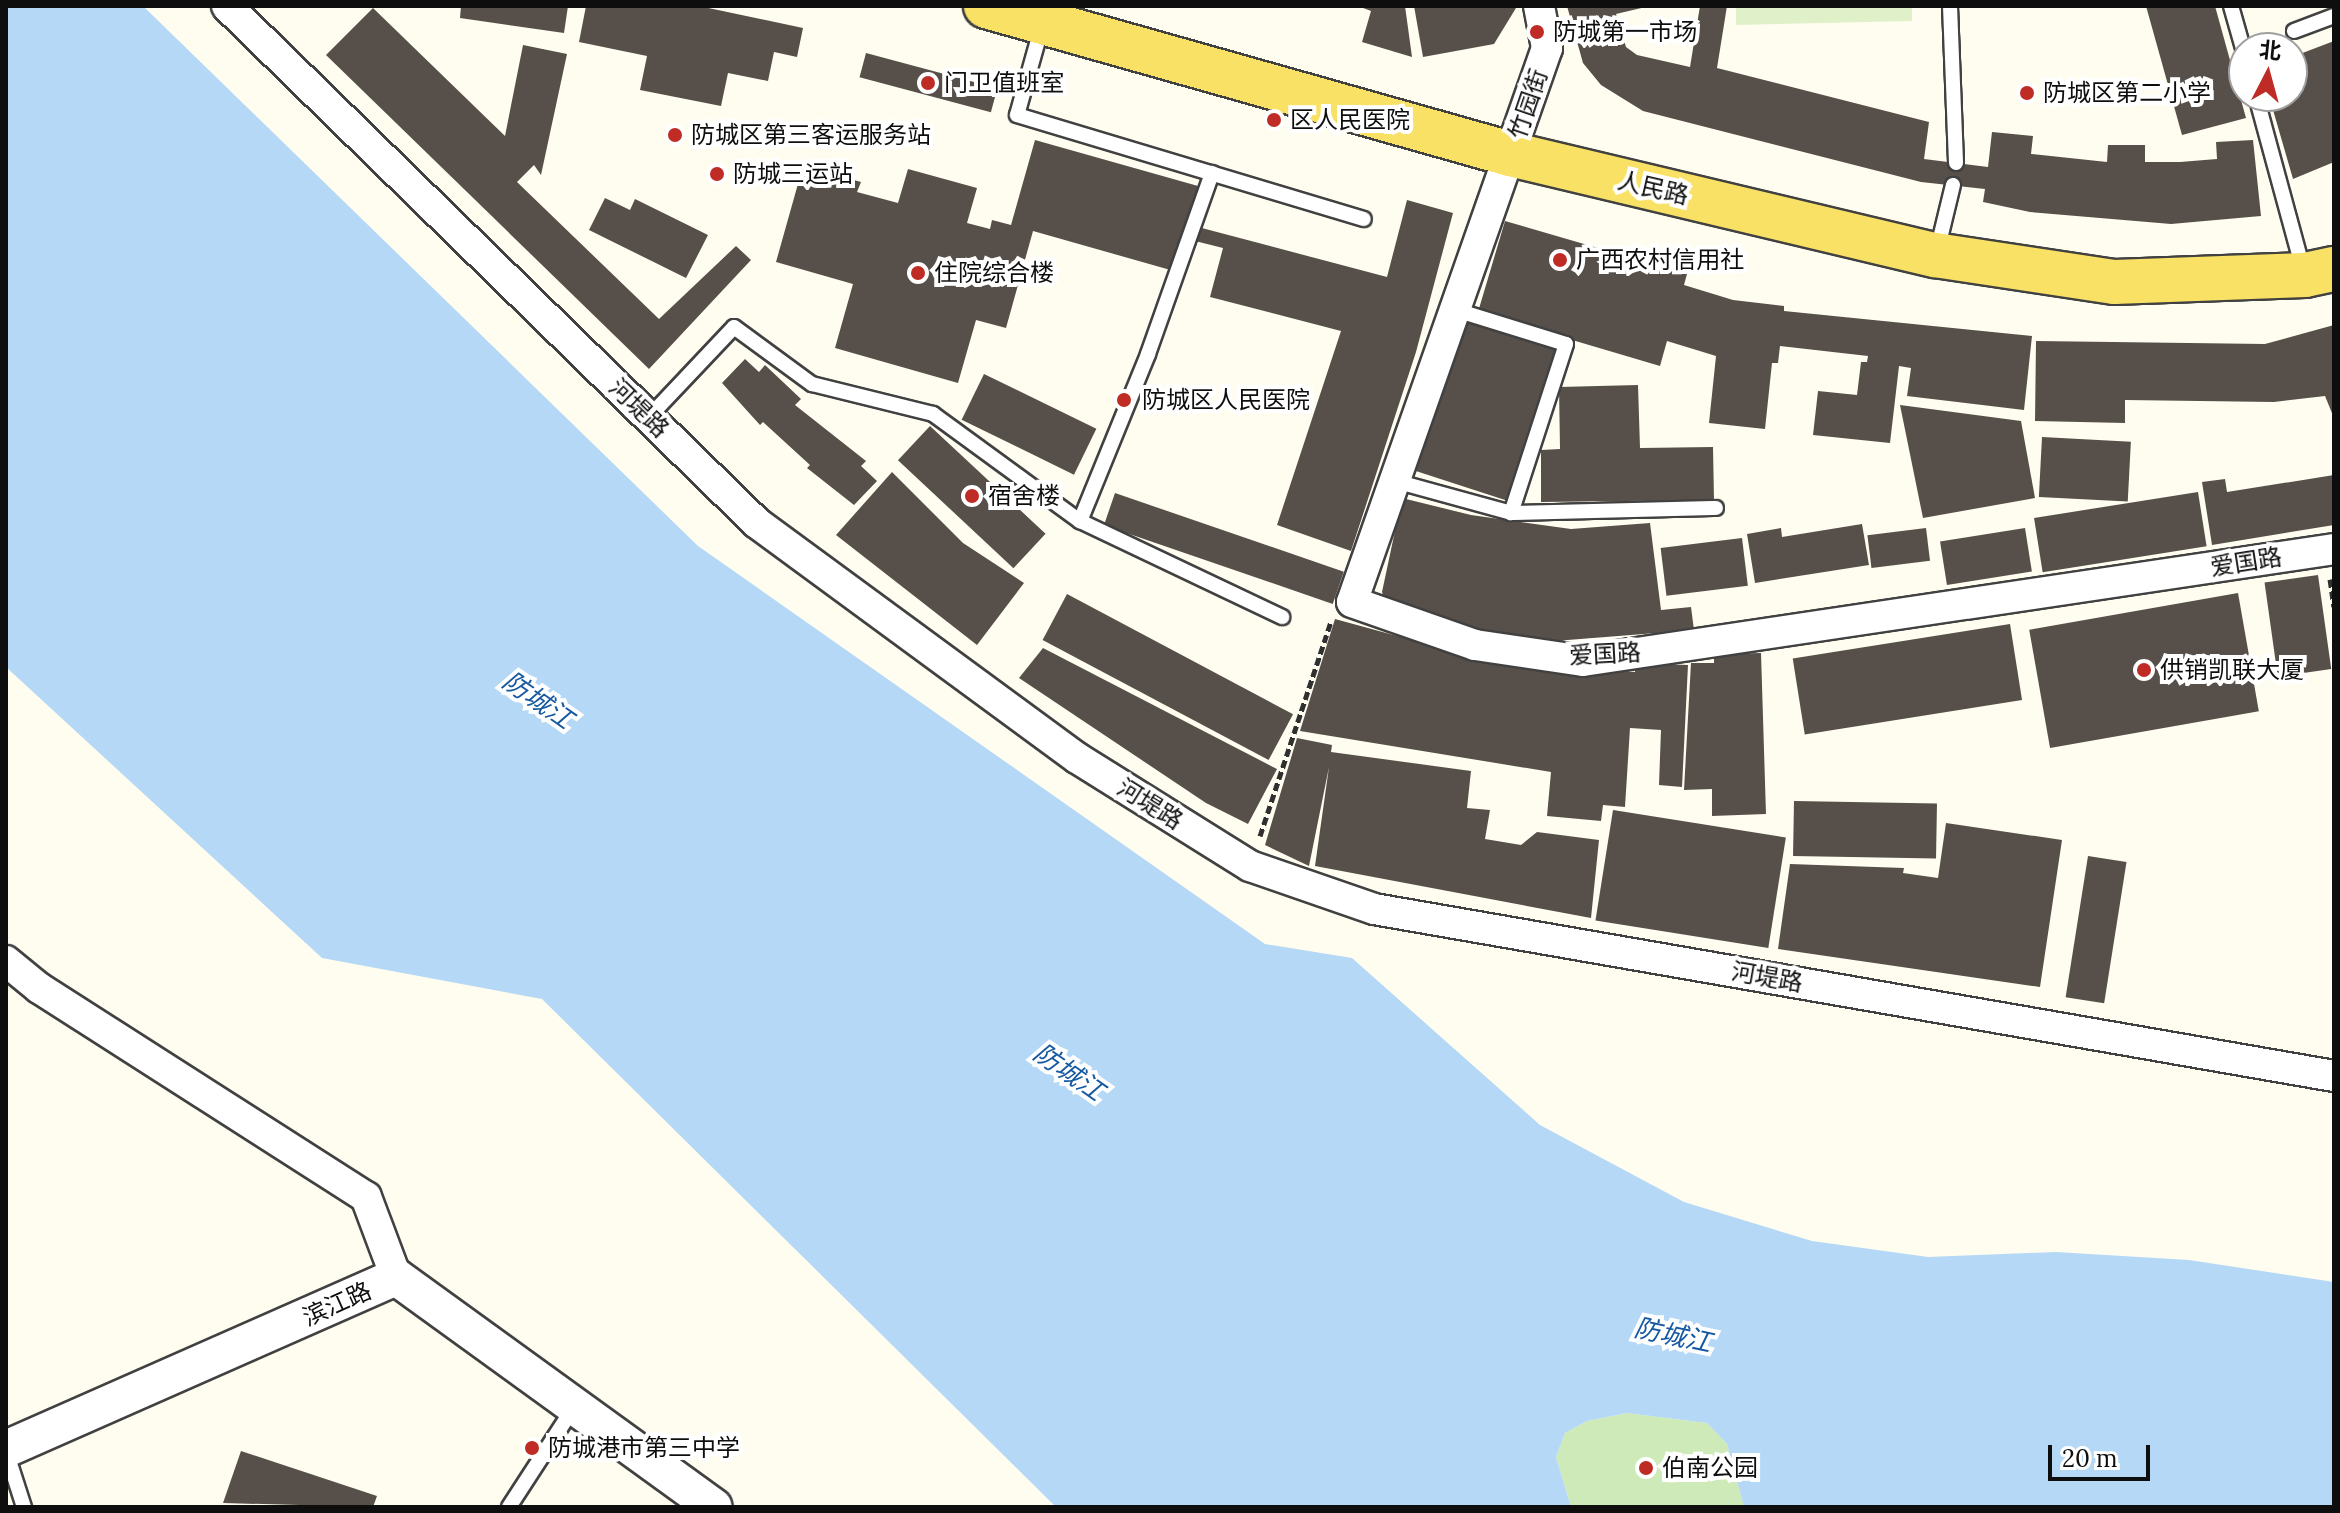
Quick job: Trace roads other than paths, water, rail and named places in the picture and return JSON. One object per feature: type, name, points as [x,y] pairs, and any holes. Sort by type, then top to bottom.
[{"type":"main road","name":"人民路","points":[[986,6],[1510,154],[1935,255],[2114,282],[2319,272]]},
{"type":"street","name":"河堤路","points":[[227,6],[757,523],[1077,758],[1250,866],[1374,909],[2334,1076]]},
{"type":"street","name":"竹园街","points":[[1510,154],[1547,48],[1539,6]]},
{"type":"street","points":[[1395,481],[1510,154]]},
{"type":"street","name":"爱国路","points":[[1395,481],[1352,602],[1475,645],[1583,661],[2334,549]]},
{"type":"street","points":[[6,961],[39,988],[366,1197],[396,1277]]},
{"type":"street","name":"滨江路","points":[[6,1450],[396,1277],[576,1403],[714,1507]]},
{"type":"lane","points":[[1950,6],[1956,163]]},
{"type":"lane","points":[[2231,6],[2238,32]]},
{"type":"lane","points":[[2294,31],[2334,16]]},
{"type":"lane","points":[[1043,22],[1017,115],[1364,219]]},
{"type":"lane","points":[[2262,112],[2319,272]]},
{"type":"lane","points":[[1080,521],[1148,354],[1212,173]]},
{"type":"lane","points":[[1935,255],[1953,185]]},
{"type":"lane","points":[[1456,310],[1566,344],[1511,513]]},
{"type":"lane","points":[[648,418],[734,327],[812,384],[933,414],[1080,521],[1282,617]]},
{"type":"lane","points":[[1395,481],[1511,513],[1716,508]]},
{"type":"lane","points":[[509,1507],[576,1403]]},
{"type":"lane","points":[[6,1450],[24,1507]]},
{"type":"water","name":"防城江","points":[[6,6],[143,6],[698,546],[1265,944],[1352,958],[1540,1125],[1684,1202],[1812,1241],[1928,1257],[2056,1252],[2189,1260],[2334,1282],[2334,1507],[1744,1507],[1727,1444],[1707,1423],[1627,1413],[1587,1421],[1565,1433],[1556,1457],[1571,1507],[1056,1507],[542,999],[322,958],[6,667]]},
{"type":"place","name":"防城第一市场","points":[[1537,32]]},
{"type":"place","name":"门卫值班室","points":[[928,83]]},
{"type":"place","name":"防城区第二小学","points":[[2027,93]]},
{"type":"place","name":"区人民医院","points":[[1274,120]]},
{"type":"place","name":"防城区第三客运服务站","points":[[675,135]]},
{"type":"place","name":"防城三运站","points":[[717,174]]},
{"type":"place","name":"广西农村信用社","points":[[1560,260]]},
{"type":"place","name":"住院综合楼","points":[[918,273]]},
{"type":"place","name":"防城区人民医院","points":[[1124,400]]},
{"type":"place","name":"宿舍楼","points":[[972,496]]},
{"type":"place","name":"供销凯联大厦","points":[[2144,670]]},
{"type":"place","name":"防城港市第三中学","points":[[532,1448]]},
{"type":"place","name":"伯南公园","points":[[1646,1468]]}]
